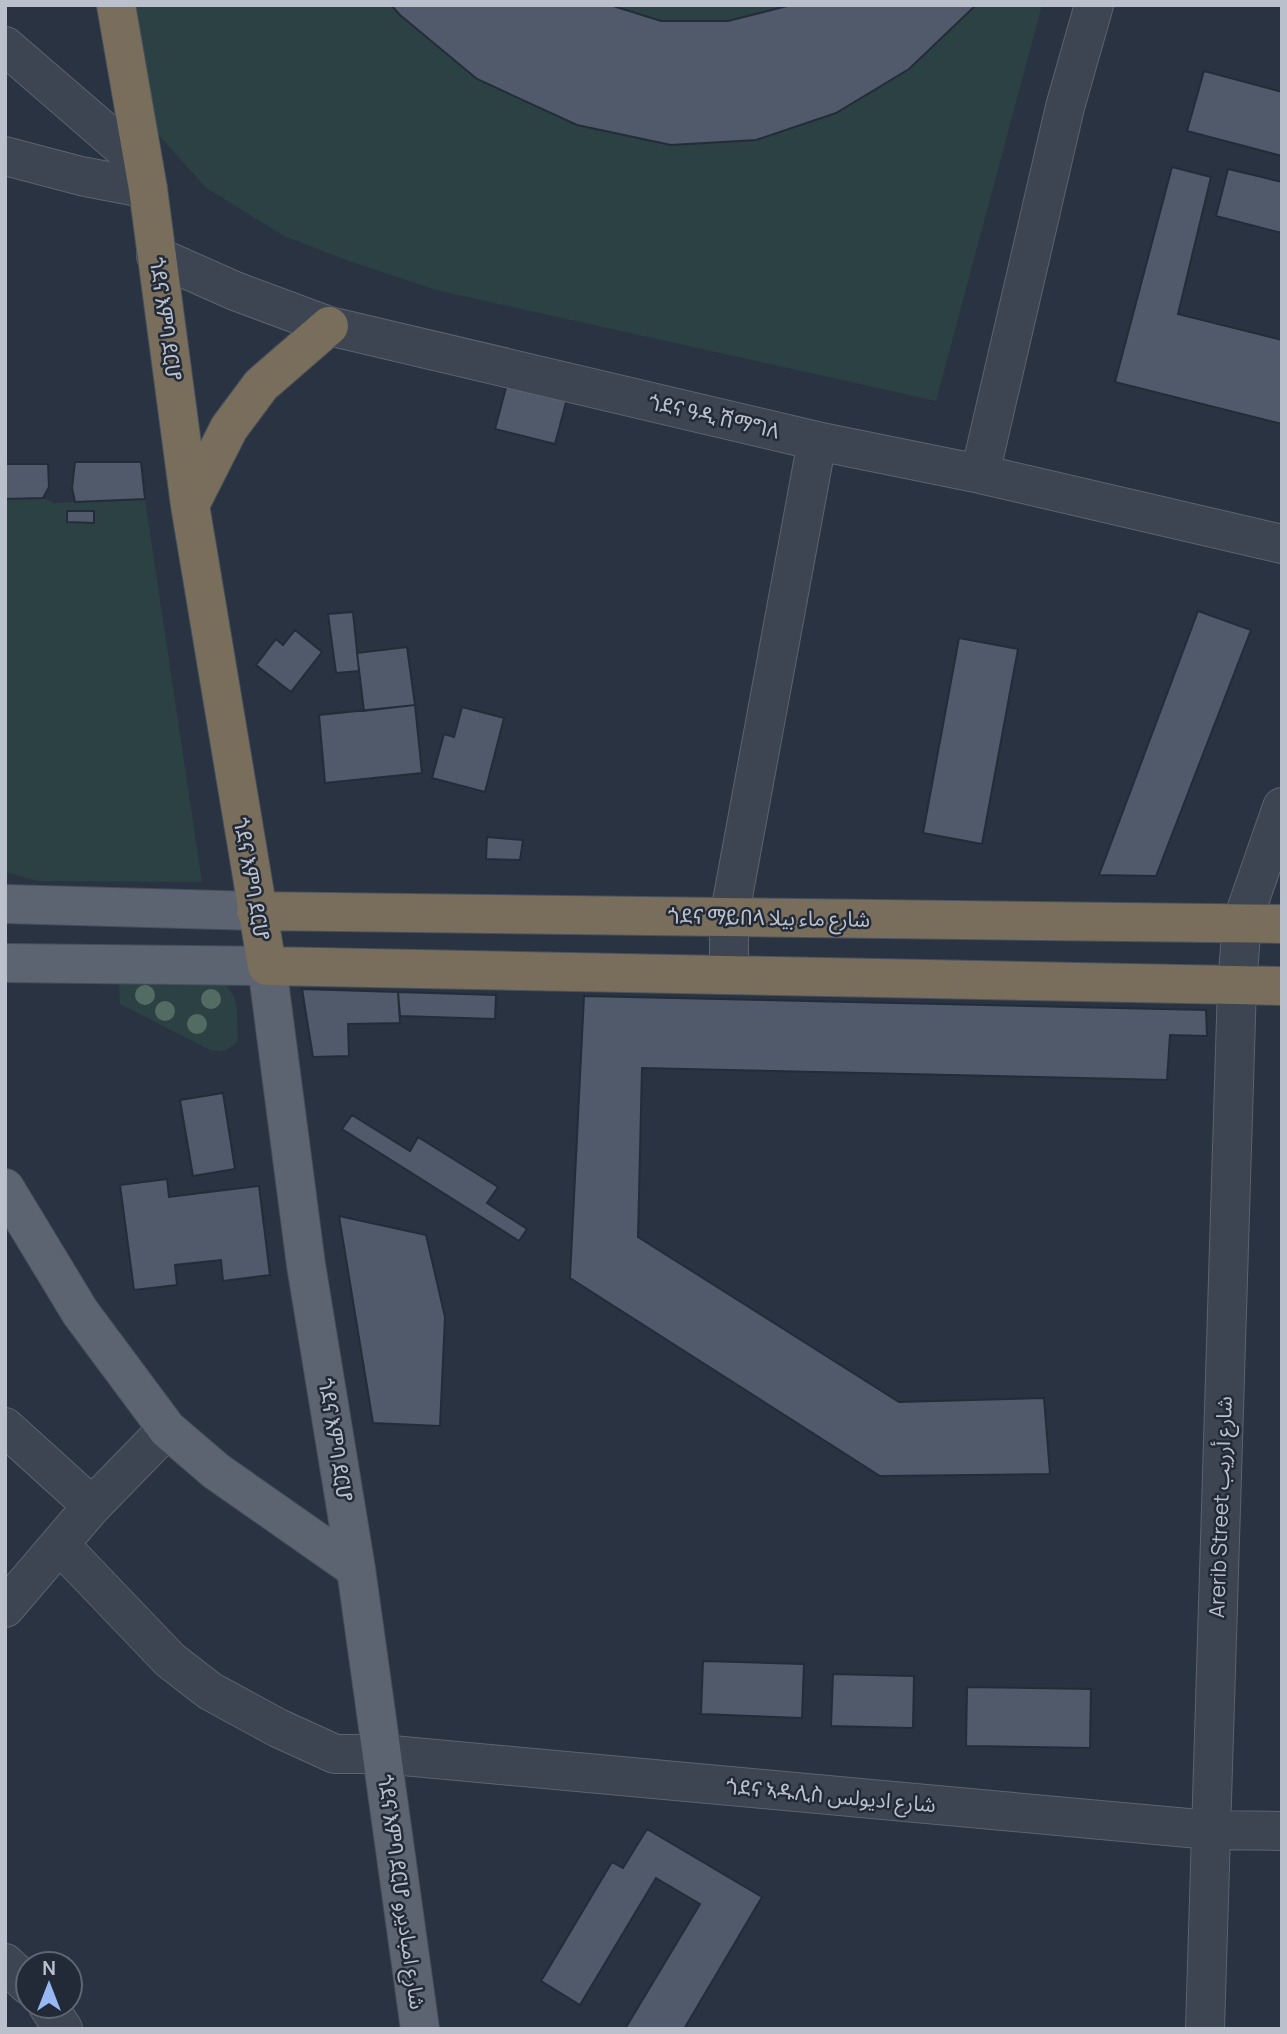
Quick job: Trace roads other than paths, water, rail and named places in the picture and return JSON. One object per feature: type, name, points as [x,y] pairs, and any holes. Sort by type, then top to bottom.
[{"type":"highway","name":"ጎደና እምባ ደርሆ","points":[[116,5],[146,178],[190,505],[267,966]]},
{"type":"highway","points":[[190,505],[224,437],[261,385],[329,326]]},
{"type":"highway","name":"ጎደና ማይበላ شارع ماء بيلا","points":[[256,911],[1282,924]]},
{"type":"highway","points":[[267,966],[1282,986]]},
{"type":"main road","points":[[5,904],[256,911]]},
{"type":"main road","points":[[5,963],[267,966]]},
{"type":"main road","name":"ጎደና እምባ ደርሆ","points":[[267,966],[306,1265],[356,1569],[381,1754]]},
{"type":"main road","points":[[5,1188],[80,1312],[167,1429],[216,1471],[356,1569]]},
{"type":"main road","name":"ጎደና እምባ ደርሆ شارع امباديرو","points":[[381,1754],[420,2029]]},
{"type":"street","points":[[980,474],[1065,107],[1094,5]]},
{"type":"street","points":[[5,46],[146,178]]},
{"type":"street","points":[[5,156],[81,176],[146,178]]},
{"type":"street","name":"ጎደና ዓዲ ሽማግለ","points":[[156,256],[235,291],[329,326],[817,441],[980,474],[1282,544]]},
{"type":"street","points":[[729,975],[729,918],[817,441]]},
{"type":"street","name":"Arerib Street شارع أرريب","points":[[1205,2029],[1237,985],[1242,922],[1282,807]]},
{"type":"street","points":[[5,1427],[92,1507]]},
{"type":"street","points":[[5,1608],[92,1507],[167,1429]]},
{"type":"street","name":"ጎደና ኣዱሊስ شارع اديولس","points":[[60,1545],[170,1660],[210,1691],[278,1728],[335,1754],[381,1754],[1210,1830],[1282,1831]]}]
